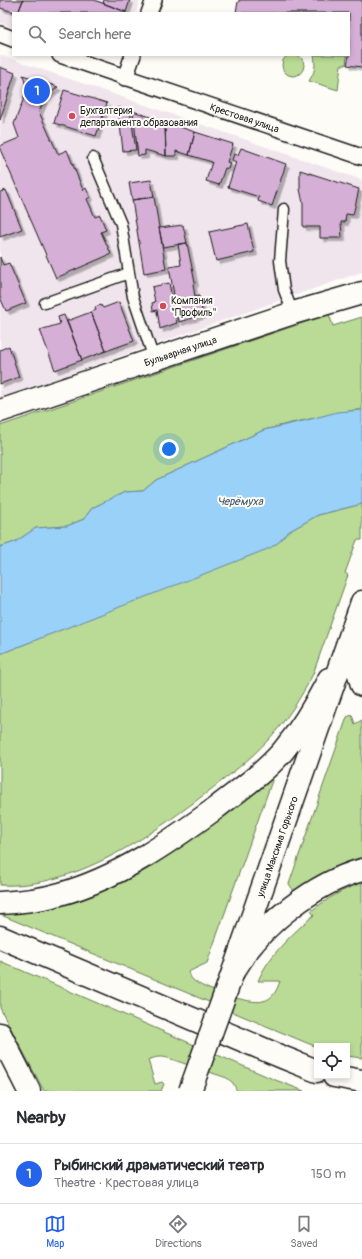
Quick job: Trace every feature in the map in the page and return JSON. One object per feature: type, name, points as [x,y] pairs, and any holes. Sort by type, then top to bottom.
[{"type":"main road","name":"Бульварная улица","points":[[0,411],[293,313],[362,293]]},
{"type":"main road","points":[[359,610],[354,633],[354,643],[357,666],[362,685]]},
{"type":"main road","points":[[0,903],[22,902],[60,894],[120,870],[164,845],[235,793],[272,761],[295,735],[323,690],[359,610]]},
{"type":"main road","name":"улица Максима Горького","points":[[190,1091],[359,610]]},
{"type":"main road","points":[[233,972],[240,960],[258,938],[299,902],[327,884],[351,873],[362,870]]},
{"type":"main road","points":[[0,937],[314,1070]]},
{"type":"main road","points":[[0,1034],[29,1091]]},
{"type":"main road","points":[[350,1079],[362,1081]]},
{"type":"street","points":[[149,12],[154,0]]},
{"type":"street","points":[[0,34],[12,39]]},
{"type":"street","name":"Крестовая улица","points":[[63,56],[362,157]]},
{"type":"street","points":[[125,78],[133,56]]},
{"type":"lane","points":[[93,158],[121,224],[133,297],[154,359]]},
{"type":"lane","points":[[284,209],[280,261],[284,290],[293,313]]},
{"type":"lane","points":[[45,303],[129,273]]},
{"type":"shaded area","points":[[0,0],[140,0],[136,12],[12,12],[12,28],[0,23]]},
{"type":"shaded area","points":[[0,55],[362,180],[362,272],[0,398]]},
{"type":"green space","points":[[299,56],[304,65],[301,73],[293,76],[285,73],[282,65],[285,57]]},
{"type":"green space","points":[[314,56],[347,56],[346,65],[341,65],[338,90],[309,81],[313,74],[315,63]]},
{"type":"green space","points":[[329,314],[333,326],[362,317],[362,410],[354,410],[264,430],[156,480],[143,491],[125,492],[92,508],[84,519],[67,526],[36,528],[15,542],[0,547],[0,426]]},
{"type":"green space","points":[[362,504],[362,540],[357,540],[345,573],[348,575],[313,674],[299,700],[288,716],[262,747],[230,775],[160,827],[109,857],[55,879],[27,884],[0,885],[0,654],[279,542],[288,532],[318,515]]},
{"type":"green space","points":[[352,715],[355,724],[362,720],[362,857],[343,863],[326,871],[294,891],[289,884],[347,717]]},
{"type":"green space","points":[[272,777],[273,778],[207,963],[188,972],[189,975],[198,984],[216,992],[248,1001],[257,1002],[266,1000],[274,994],[280,981],[258,981],[262,972],[275,954],[298,929],[314,915],[311,911],[335,895],[362,883],[362,1058],[350,1056],[350,1043],[314,1043],[314,1046],[1,915],[33,912],[64,905],[121,883],[174,852],[224,816]]},
{"type":"green space","points":[[0,961],[304,1091],[237,1091],[233,1083],[227,1078],[168,1058],[160,1057],[148,1060],[155,1084],[162,1082],[164,1084],[161,1091],[44,1091],[0,1008]]},
{"type":"water","name":"Черёмуха","points":[[362,410],[362,504],[318,515],[288,532],[279,542],[270,548],[0,654],[0,547],[15,542],[36,528],[67,526],[84,519],[92,508],[125,492],[143,491],[156,480],[264,430],[337,412]]},
{"type":"building","points":[[0,0],[23,0],[18,12],[0,8]]},
{"type":"building","points":[[23,0],[94,0],[126,12],[18,12]]},
{"type":"building","points":[[104,0],[130,0],[126,12],[103,3]]},
{"type":"building","points":[[239,0],[362,0],[362,67],[347,65],[350,56],[350,12],[236,12]]},
{"type":"building","points":[[0,67],[15,73],[0,120]]},
{"type":"building","points":[[23,75],[58,87],[45,97],[39,112],[58,154],[67,150],[83,190],[86,188],[90,197],[87,199],[95,217],[100,215],[106,230],[101,232],[111,254],[56,278],[0,149],[0,146],[19,138],[14,124],[27,90]]},
{"type":"building","points":[[64,90],[107,103],[96,136],[54,123]]},
{"type":"building","points":[[118,107],[130,111],[136,150],[123,151]]},
{"type":"building","points":[[133,111],[165,122],[166,156],[145,150],[145,155],[138,156]]},
{"type":"building","points":[[165,122],[195,132],[189,155],[176,151],[176,156],[166,156]]},
{"type":"building","points":[[195,132],[233,144],[227,162],[230,163],[228,169],[225,168],[219,185],[206,181],[212,162],[189,155]]},
{"type":"building","points":[[241,148],[286,164],[272,206],[258,201],[259,197],[228,187],[236,162],[232,160],[234,154],[238,155]]},
{"type":"building","points":[[300,170],[359,189],[353,215],[346,214],[345,222],[341,222],[342,238],[320,238],[320,227],[303,227],[303,203],[300,189]]},
{"type":"building","points":[[151,180],[154,197],[132,200],[129,183]]},
{"type":"building","points":[[6,190],[22,229],[0,237],[0,192]]},
{"type":"building","points":[[154,197],[166,269],[144,273],[132,200]]},
{"type":"building","points":[[248,224],[254,252],[216,261],[209,232]]},
{"type":"building","points":[[183,225],[187,243],[163,247],[159,228]]},
{"type":"building","points":[[187,243],[195,283],[193,284],[195,297],[199,296],[203,315],[179,322],[169,267],[181,265],[178,244]]},
{"type":"building","points":[[0,257],[3,265],[9,263],[26,303],[6,311],[0,297]]},
{"type":"building","name":"Компания \"Профиль\"","points":[[169,283],[177,323],[160,329],[157,310],[153,311],[152,303],[155,302],[152,287]]},
{"type":"building","points":[[119,302],[134,341],[106,351],[91,312],[96,310],[95,307],[101,305],[103,308]]},
{"type":"building","points":[[91,312],[106,351],[82,360],[67,321]]},
{"type":"building","points":[[64,315],[82,360],[55,370],[40,330],[60,324],[58,317]]},
{"type":"building","points":[[9,346],[19,377],[0,384],[0,350]]},
{"type":"place","name":"Рыбинский драматический театр","points":[[37,91]]},
{"type":"place","name":"Бухгалтерия департамента образования","points":[[72,116]]},
{"type":"place","name":"Компания \"Профиль\"","points":[[163,306]]}]
